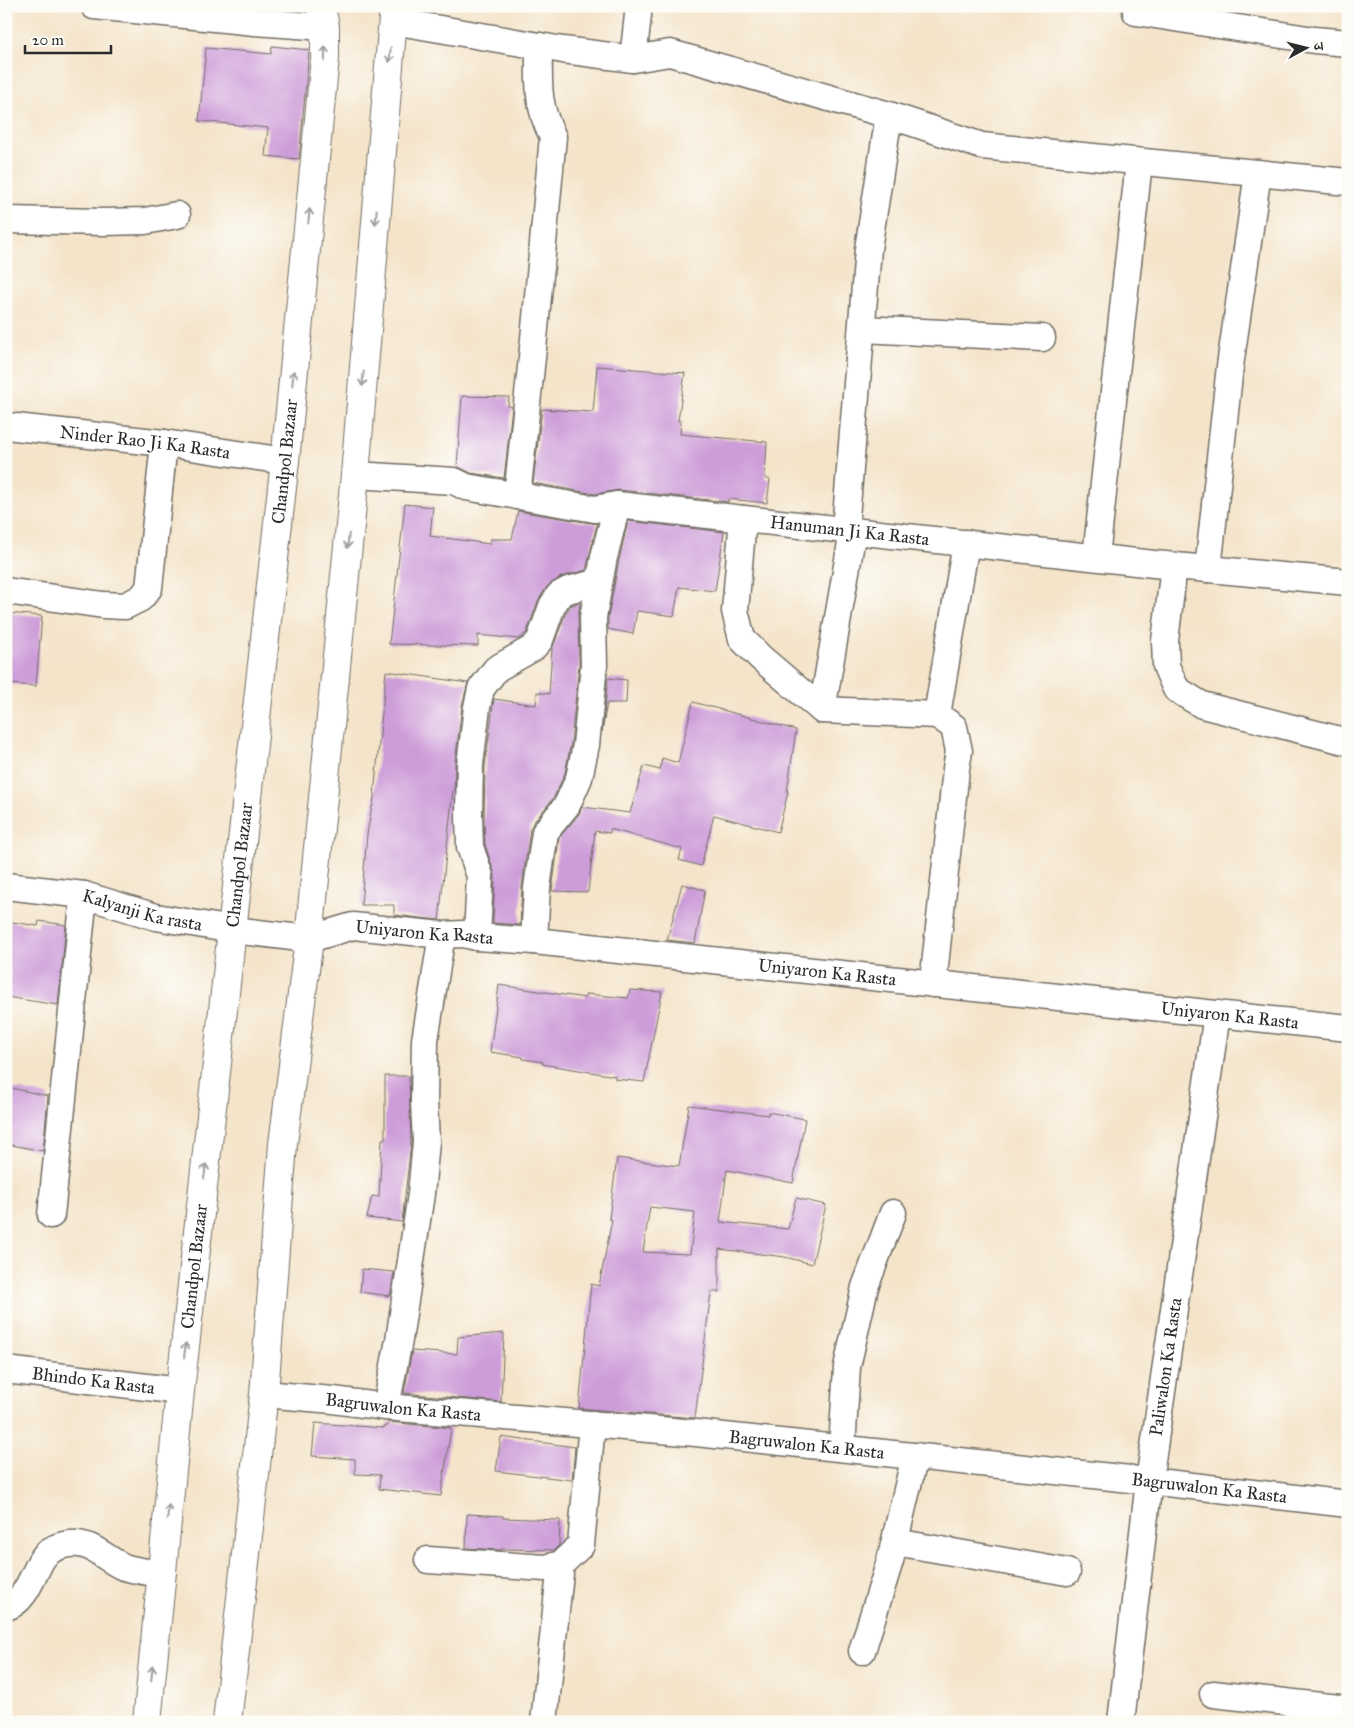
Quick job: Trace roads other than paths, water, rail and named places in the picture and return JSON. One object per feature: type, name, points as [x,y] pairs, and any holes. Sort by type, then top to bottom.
[{"type":"main road","points":[[228,1722],[264,1394],[283,1144],[309,939],[354,475],[393,14]]},
{"type":"main road","name":"Chandpol Bazaar","points":[[147,1722],[180,1390],[284,461],[325,58],[323,16]]},
{"type":"street","points":[[94,6],[255,22],[323,16]]},
{"type":"street","points":[[633,59],[639,6]]},
{"type":"street","points":[[1136,12],[1348,43]]},
{"type":"street","points":[[393,14],[539,46],[633,59],[670,53],[889,115],[982,146],[1348,182]]},
{"type":"street","points":[[517,496],[536,329],[553,137],[546,123],[539,100],[539,46]]},
{"type":"street","points":[[822,710],[849,531],[868,249],[889,115]]},
{"type":"street","points":[[1096,558],[1139,162]]},
{"type":"street","points":[[1208,569],[1230,366],[1258,173]]},
{"type":"street","points":[[6,220],[112,222],[145,221],[177,215]]},
{"type":"street","points":[[862,329],[1042,338]]},
{"type":"street","name":"Ninder Rao Ji Ka Rasta","points":[[6,426],[164,443],[284,461]]},
{"type":"street","points":[[6,591],[103,605],[125,606],[141,598],[149,588],[164,443]]},
{"type":"street","name":"Hanuman Ji Ka Rasta","points":[[354,475],[454,481],[466,487],[595,510],[617,506],[1096,558],[1348,582]]},
{"type":"street","points":[[534,942],[537,888],[545,832],[567,805],[579,778],[586,745],[594,665],[593,618],[617,506]]},
{"type":"street","points":[[743,519],[735,611],[742,639],[761,658],[822,710],[938,715],[954,728],[959,751],[954,778],[933,984]]},
{"type":"street","points":[[938,715],[966,543]]},
{"type":"street","points":[[1174,566],[1165,641],[1166,666],[1176,689],[1202,705],[1348,742]]},
{"type":"street","points":[[477,937],[480,876],[470,847],[469,815],[470,765],[481,689],[496,669],[534,648],[540,640],[552,606],[559,595],[568,590],[600,582]]},
{"type":"street","name":"Kalyanji Ka rasta","points":[[6,886],[84,894],[156,917],[233,930],[309,939]]},
{"type":"street","points":[[51,1215],[84,894]]},
{"type":"street","name":"Uniyaron Ka Rasta","points":[[309,939],[353,926],[442,935],[463,934],[477,937],[1348,1028]]},
{"type":"street","points":[[386,1408],[399,1340],[421,1194],[426,1142],[424,1102],[425,1040],[442,935]]},
{"type":"street","name":"Paliwalon Ka Rasta","points":[[1121,1722],[1149,1481],[1218,1014]]},
{"type":"street","points":[[842,1448],[847,1367],[865,1287],[893,1213]]},
{"type":"street","name":"Bhindo Ka Rasta","points":[[6,1370],[180,1390]]},
{"type":"street","name":"Bagruwalon Ka Rasta","points":[[264,1394],[332,1400],[386,1408],[592,1424],[842,1448],[1348,1504]]},
{"type":"street","points":[[428,1560],[546,1568],[561,1564],[581,1545],[592,1424]]},
{"type":"street","points":[[862,1651],[895,1542],[916,1456]]},
{"type":"street","points":[[895,1542],[1067,1572]]},
{"type":"street","points":[[6,1607],[11,1606],[26,1591],[44,1557],[58,1546],[71,1543],[88,1546],[109,1560],[124,1567],[162,1574]]},
{"type":"street","points":[[544,1722],[561,1564]]},
{"type":"street","points":[[1213,1694],[1348,1709]]}]
